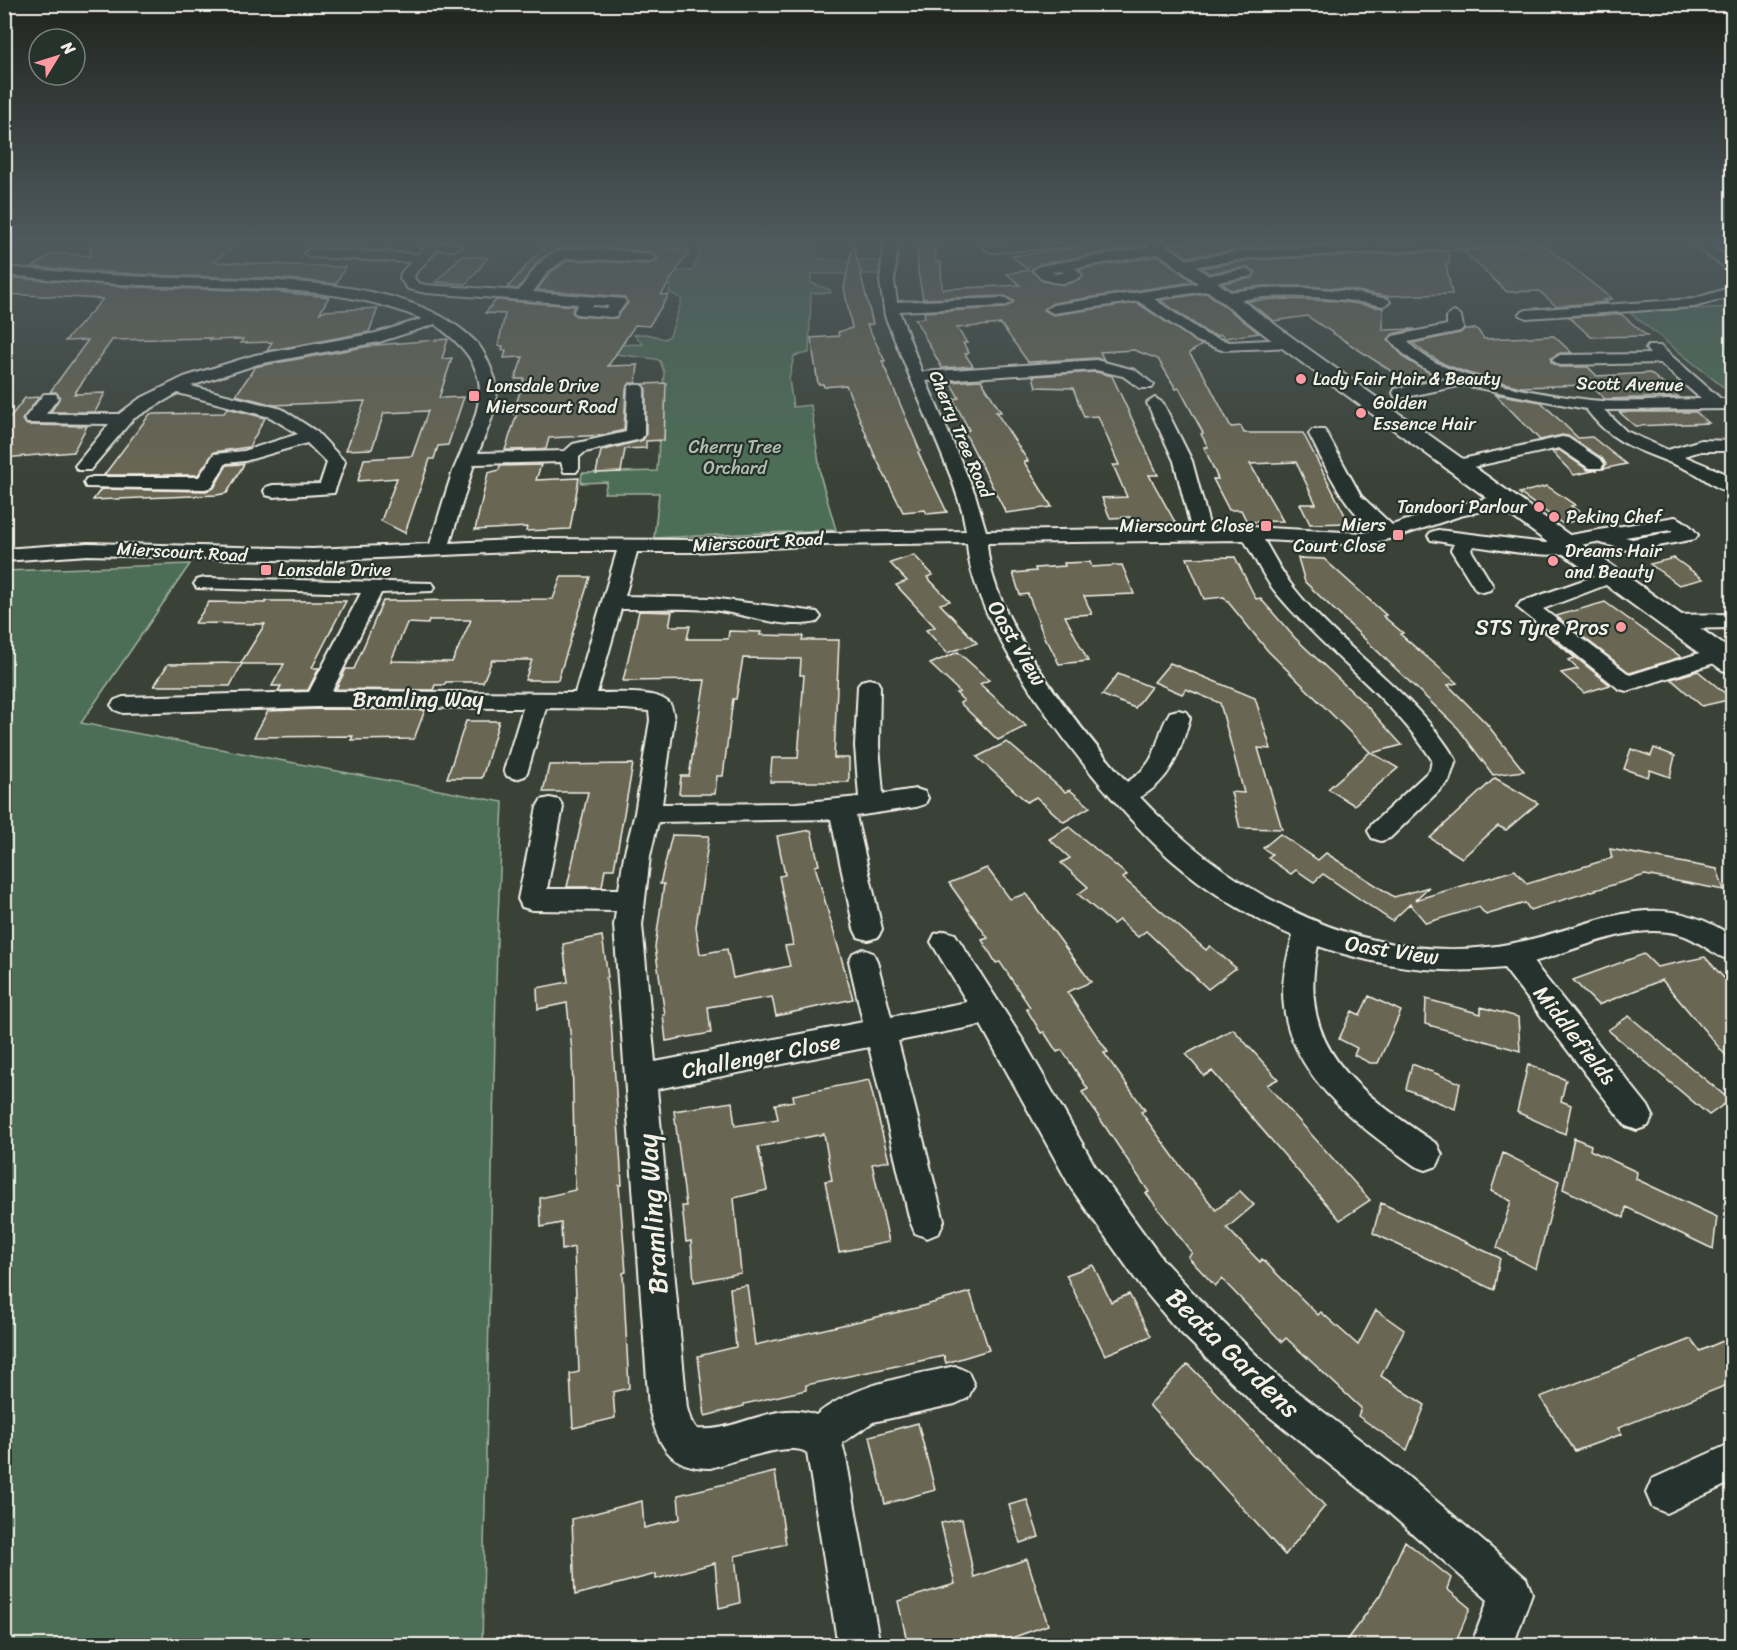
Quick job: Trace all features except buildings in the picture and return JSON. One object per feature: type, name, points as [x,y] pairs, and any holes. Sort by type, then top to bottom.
[{"type":"main road","points":[[1258,320],[1726,659]]},
{"type":"street","points":[[311,436],[254,454],[220,458],[205,483],[89,475],[122,419],[145,403],[176,387],[236,364],[379,338],[434,320]]},
{"type":"street","points":[[438,320],[467,342],[481,364],[488,382],[484,408],[438,549]]},
{"type":"street","name":"Cherry Tree Road","points":[[894,320],[899,337],[973,512],[975,537]]},
{"type":"street","points":[[1175,320],[1202,338],[1228,347],[1289,344]]},
{"type":"street","name":"Scott Avenue","points":[[1454,320],[1455,328],[1398,339],[1408,351],[1428,365],[1463,380],[1592,405],[1725,404]]},
{"type":"street","points":[[1560,360],[1659,354],[1725,404]]},
{"type":"street","points":[[916,376],[1096,365],[1119,369],[1136,376],[1146,385]]},
{"type":"street","points":[[1401,393],[1463,380]]},
{"type":"street","points":[[176,387],[276,413],[311,436],[336,462],[327,489],[273,491]]},
{"type":"street","points":[[468,459],[570,462],[579,448],[635,435],[636,389]]},
{"type":"street","points":[[50,398],[33,419],[122,419]]},
{"type":"street","points":[[1155,403],[1183,460],[1202,534]]},
{"type":"street","points":[[1592,405],[1605,425],[1622,437],[1714,475],[1732,488]]},
{"type":"street","points":[[1318,434],[1355,503],[1365,515],[1389,533]]},
{"type":"street","points":[[1459,465],[1562,442],[1595,464]]},
{"type":"street","points":[[1671,456],[1682,449],[1697,446],[1732,447]]},
{"type":"street","name":"Mierscourt Road","points":[[4,555],[88,549],[264,556],[534,545],[705,545],[825,539],[1250,533],[1351,539],[1374,537],[1455,511],[1506,500]]},
{"type":"street","points":[[1250,533],[1284,590],[1327,636],[1412,717],[1439,750],[1444,760],[1440,775],[1381,831]]},
{"type":"street","points":[[1438,536],[1545,549],[1598,537]]},
{"type":"street","name":"Oast View","points":[[975,537],[976,559],[982,577],[1021,656],[1077,739],[1124,795],[1201,870],[1234,894],[1308,931],[1339,943],[1410,957],[1456,959],[1511,955],[1627,922],[1647,919],[1684,922],[1706,931],[1732,950]]},
{"type":"street","points":[[1466,540],[1461,550],[1483,586]]},
{"type":"street","points":[[584,700],[629,546]]},
{"type":"street","points":[[1612,576],[1528,607],[1627,684],[1726,659]]},
{"type":"street","points":[[204,584],[425,587]]},
{"type":"street","points":[[317,699],[374,587]]},
{"type":"street","points":[[611,602],[711,604],[777,615],[810,617]]},
{"type":"street","points":[[1674,622],[1732,621]]},
{"type":"street","points":[[870,686],[867,746],[872,805]]},
{"type":"street","name":"Bramling Way","points":[[123,705],[317,699],[584,700],[648,702],[660,707],[662,720],[648,813],[637,856],[628,925],[668,1408],[674,1429],[681,1442],[698,1450],[785,1430],[812,1432],[819,1437]]},
{"type":"street","points":[[516,770],[537,700]]},
{"type":"street","points":[[1124,795],[1142,786],[1160,769],[1178,718]]},
{"type":"street","points":[[648,813],[842,809],[916,798]]},
{"type":"street","points":[[550,807],[532,899],[630,900]]},
{"type":"street","points":[[842,809],[868,929]]},
{"type":"street","points":[[1308,931],[1300,966],[1298,999],[1301,1022],[1309,1042],[1324,1068],[1343,1090],[1372,1116],[1426,1155]]},
{"type":"street","name":"Beata Gardens","points":[[945,942],[1046,1108],[1083,1177],[1144,1263],[1186,1312],[1269,1393],[1392,1489],[1511,1593],[1492,1646]]},
{"type":"street","name":"Middlefields","points":[[1511,955],[1637,1116]]},
{"type":"street","points":[[863,961],[927,1221]]},
{"type":"street","points":[[879,1033],[988,1011]]},
{"type":"street","name":"Challenger Close","points":[[642,1078],[879,1033]]},
{"type":"street","points":[[859,1646],[828,1463],[824,1444],[819,1437],[840,1419],[867,1405],[955,1385]]},
{"type":"street","points":[[1666,1493],[1732,1462]]},
{"type":"green space","name":"Cherry Tree Orchard","points":[[675,320],[810,320],[809,353],[794,356],[789,379],[793,407],[811,405],[821,478],[836,530],[654,538],[659,493],[604,493],[607,482],[581,483],[582,473],[657,471],[664,372],[660,361],[614,354],[620,345],[643,344],[634,335],[646,334],[664,339],[670,336]]},
{"type":"green space","points":[[1639,320],[1732,320],[1732,394]]},
{"type":"green space","points":[[190,564],[81,723],[503,802],[497,941],[482,1645],[5,1645],[5,571]]},
{"type":"place","name":"Lady Fair Hair & Beauty","points":[[1301,379]]},
{"type":"place","name":"Lonsdale Drive Mierscourt Road","points":[[474,396]]},
{"type":"place","name":"Golden Essence Hair","points":[[1361,413]]},
{"type":"place","name":"Tandoori Parlour","points":[[1539,507]]},
{"type":"place","name":"Peking Chef","points":[[1554,517]]},
{"type":"place","name":"Mierscourt Close","points":[[1266,526]]},
{"type":"place","name":"Miers Court Close","points":[[1398,535]]},
{"type":"place","name":"Dreams Hair and Beauty","points":[[1553,561]]},
{"type":"place","name":"Lonsdale Drive","points":[[266,570]]},
{"type":"place","name":"STS Tyre Pros","points":[[1621,627]]}]
